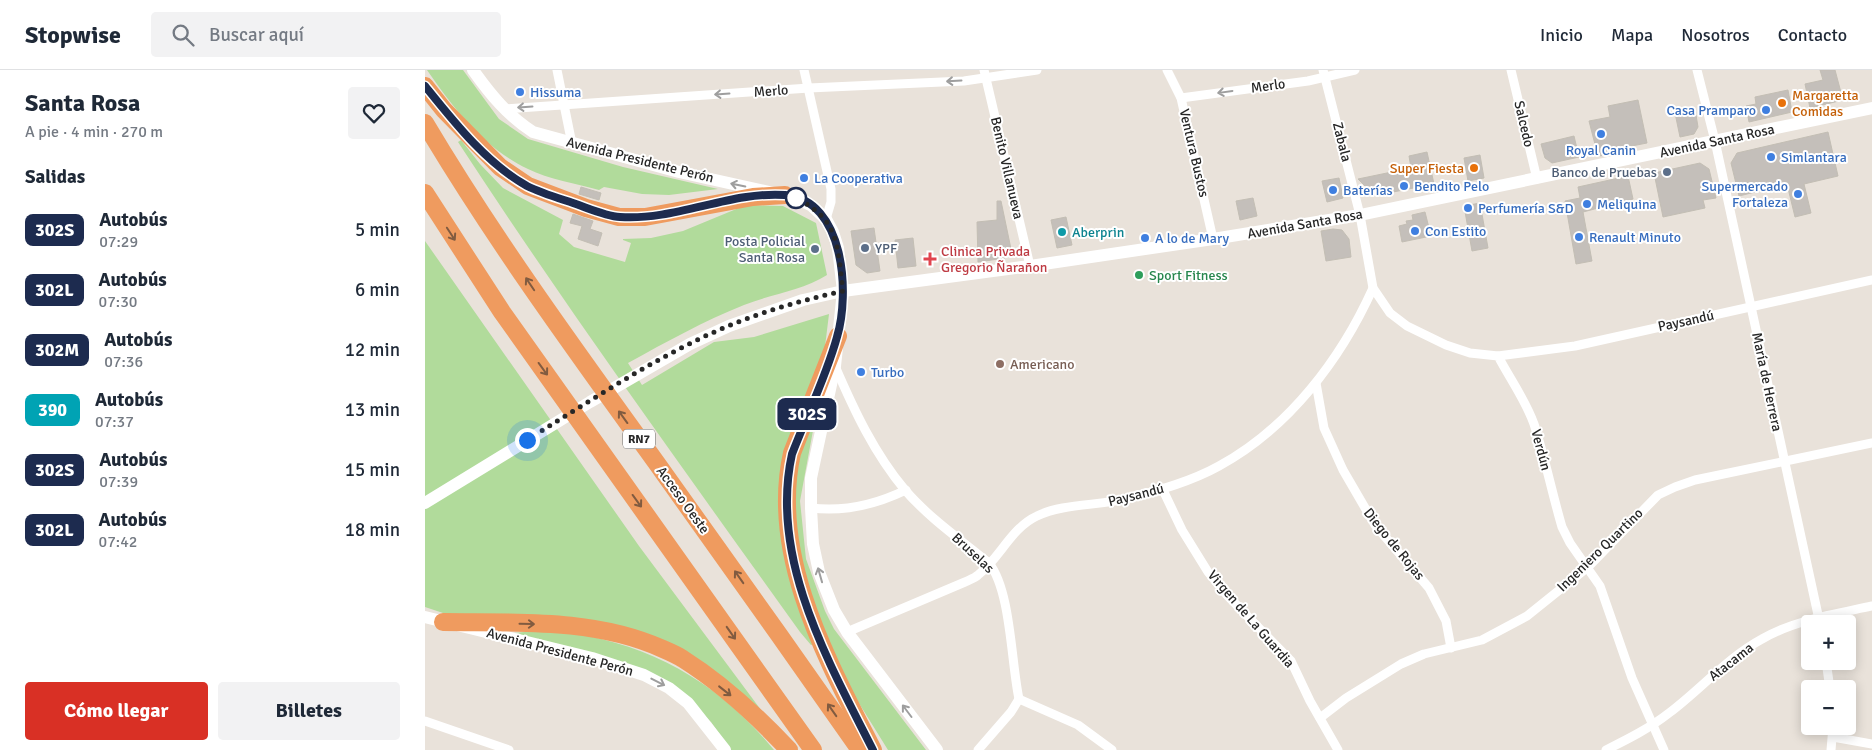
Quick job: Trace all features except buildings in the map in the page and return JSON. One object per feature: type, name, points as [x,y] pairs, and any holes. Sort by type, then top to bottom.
[{"type":"highway","points":[[425,86],[444,110],[500,167],[528,186],[586,208],[619,217],[645,217],[753,196],[785,195]]},
{"type":"highway","name":"Acceso Oeste","points":[[425,123],[486,220],[571,344],[731,566],[860,750]]},
{"type":"highway","name":"RN7","points":[[425,193],[502,312],[813,750]]},
{"type":"highway","points":[[838,336],[792,454],[788,469],[787,513],[795,563],[812,619],[839,683],[873,750]]},
{"type":"highway","points":[[443,622],[545,624],[586,627],[646,642],[683,658],[752,712],[789,750]]},
{"type":"street","name":"Avenida Presidente Perón","points":[[473,70],[504,109],[533,132],[679,172],[785,195],[812,206],[826,219]]},
{"type":"street","points":[[557,70],[572,144]]},
{"type":"street","points":[[804,70],[831,189],[831,202],[826,219],[838,248],[843,291],[835,366],[811,478],[813,544],[819,572],[833,610],[847,632],[937,750]]},
{"type":"street","name":"Merlo","points":[[504,109],[1037,70]]},
{"type":"street","name":"Ventura Bustos","points":[[1167,70],[1181,98],[1213,239]]},
{"type":"street","name":"Merlo","points":[[1181,98],[1355,70]]},
{"type":"street","name":"Salcedo","points":[[1511,70],[1537,178]]},
{"type":"street","name":"María de Herrera","points":[[1697,70],[1715,141],[1818,615]]},
{"type":"street","name":"Benito Villanueva","points":[[985,74],[1030,266]]},
{"type":"street","name":"Zabala","points":[[1324,74],[1360,215]]},
{"type":"street","name":"Avenida Santa Rosa","points":[[425,503],[652,365],[729,326],[803,300],[843,291],[1030,266],[1360,215],[1872,108]]},
{"type":"street","points":[[1360,215],[1373,288],[1391,313],[1407,326],[1446,345],[1470,353],[1498,356]]},
{"type":"street","name":"Paysandú","points":[[1498,356],[1575,346],[1872,280]]},
{"type":"street","name":"Paysandú","points":[[847,632],[978,575],[1020,528],[1035,516],[1049,511],[1128,499],[1217,467],[1241,453],[1288,413],[1316,383],[1360,317],[1373,288]]},
{"type":"street","name":"Verdún","points":[[1498,356],[1510,380],[1521,394],[1534,424],[1563,527],[1570,543],[1600,586],[1632,678],[1664,750]]},
{"type":"street","name":"Bruselas","points":[[835,366],[868,435],[883,461],[921,506],[989,563],[996,572],[1004,596],[1019,699]]},
{"type":"street","name":"Diego de Rojas","points":[[1316,383],[1324,428],[1357,498],[1375,525],[1429,588],[1446,622],[1451,648]]},
{"type":"street","name":"Ingeniero Quartino","points":[[1320,718],[1346,698],[1401,664],[1424,654],[1483,640],[1527,616],[1588,567],[1658,495],[1695,480],[1872,443]]},
{"type":"street","name":"Virgen de La Guardia","points":[[1162,488],[1182,530],[1208,572],[1226,594],[1291,661],[1338,750]]},
{"type":"street","points":[[811,508],[830,510],[880,502],[906,490]]},
{"type":"street","name":"Atacama","points":[[1840,615],[1872,606]]},
{"type":"street","name":"Avenida Presidente Perón","points":[[425,616],[592,658],[644,675],[669,688],[688,703],[725,750]]},
{"type":"street","name":"Atacama","points":[[1607,750],[1652,725],[1669,713],[1745,649],[1783,628],[1801,624]]},
{"type":"street","points":[[978,750],[1011,712],[1019,699],[1078,725],[1112,750]]},
{"type":"street","points":[[425,722],[509,750]]},
{"type":"street","points":[[1831,750],[1833,737],[1872,744]]},
{"type":"green space","points":[[427,70],[463,70],[499,119],[528,139],[623,167],[718,189],[669,195],[642,194],[604,187],[599,190],[536,173],[512,160],[484,139],[459,113]]},
{"type":"green space","points":[[461,140],[480,164],[503,188],[563,220],[559,234],[574,247],[625,262],[631,243],[623,239],[651,238],[683,231],[746,205],[783,206],[816,223],[827,275],[797,289],[754,301],[729,311],[628,363],[642,385],[714,342],[754,337],[829,314],[823,363],[783,470],[814,644],[811,645],[800,632],[584,328],[458,142]]},
{"type":"green space","points":[[425,241],[639,546],[767,718],[640,632],[449,615],[425,607]]},
{"type":"green space","points":[[819,398],[800,501],[806,559],[825,611],[834,629],[926,750],[888,750],[834,663],[802,571],[792,508],[800,449]]},
{"type":"green space","points":[[567,632],[603,639],[659,659],[685,672],[732,706],[774,750],[731,750],[711,722],[664,679],[514,633]]},
{"type":"bus line","name":"302S","points":[[425,86],[444,110],[500,167],[528,186],[586,208],[619,217],[645,217],[753,196],[785,195],[812,206],[826,219],[838,248],[843,291],[838,336],[808,411],[788,469],[787,513],[789,537],[815,628],[839,683],[873,750]]},
{"type":"place","name":"Hissuma","points":[[520,92]]},
{"type":"place","name":"Margaretta Comidas","points":[[1782,103]]},
{"type":"place","name":"Casa Pramparo","points":[[1766,110]]},
{"type":"place","name":"Royal Canin","points":[[1601,134]]},
{"type":"place","name":"Simlantara","points":[[1771,157]]},
{"type":"place","name":"Super Fiesta","points":[[1474,168]]},
{"type":"place","name":"Banco de Pruebas","points":[[1667,172]]},
{"type":"place","name":"La Cooperativa","points":[[804,178]]},
{"type":"place","name":"Bendito Pelo","points":[[1404,186]]},
{"type":"place","name":"Baterías","points":[[1333,190]]},
{"type":"place","name":"Supermercado Fortaleza","points":[[1798,194]]},
{"type":"place","name":"Meliquina","points":[[1587,204]]},
{"type":"place","name":"Perfumería S&D","points":[[1468,208]]},
{"type":"place","name":"Con Estito","points":[[1415,231]]},
{"type":"place","name":"Aberprin","points":[[1062,232]]},
{"type":"place","name":"Renault Minuto","points":[[1579,237]]},
{"type":"place","name":"A lo de Mary","points":[[1145,238]]},
{"type":"place","name":"YPF","points":[[865,248]]},
{"type":"place","name":"Posta Policial Santa Rosa","points":[[815,249]]},
{"type":"place","name":"Clinica Privada Gregorio Ñarañon","points":[[930,259]]},
{"type":"place","name":"Sport Fitness","points":[[1139,275]]},
{"type":"place","name":"Americano","points":[[1000,364]]},
{"type":"place","name":"Turbo","points":[[861,372]]},
{"type":"route","points":[[527,440],[652,365],[711,334],[767,311],[843,291],[838,248],[833,232],[826,219],[812,206],[796,198]]}]
